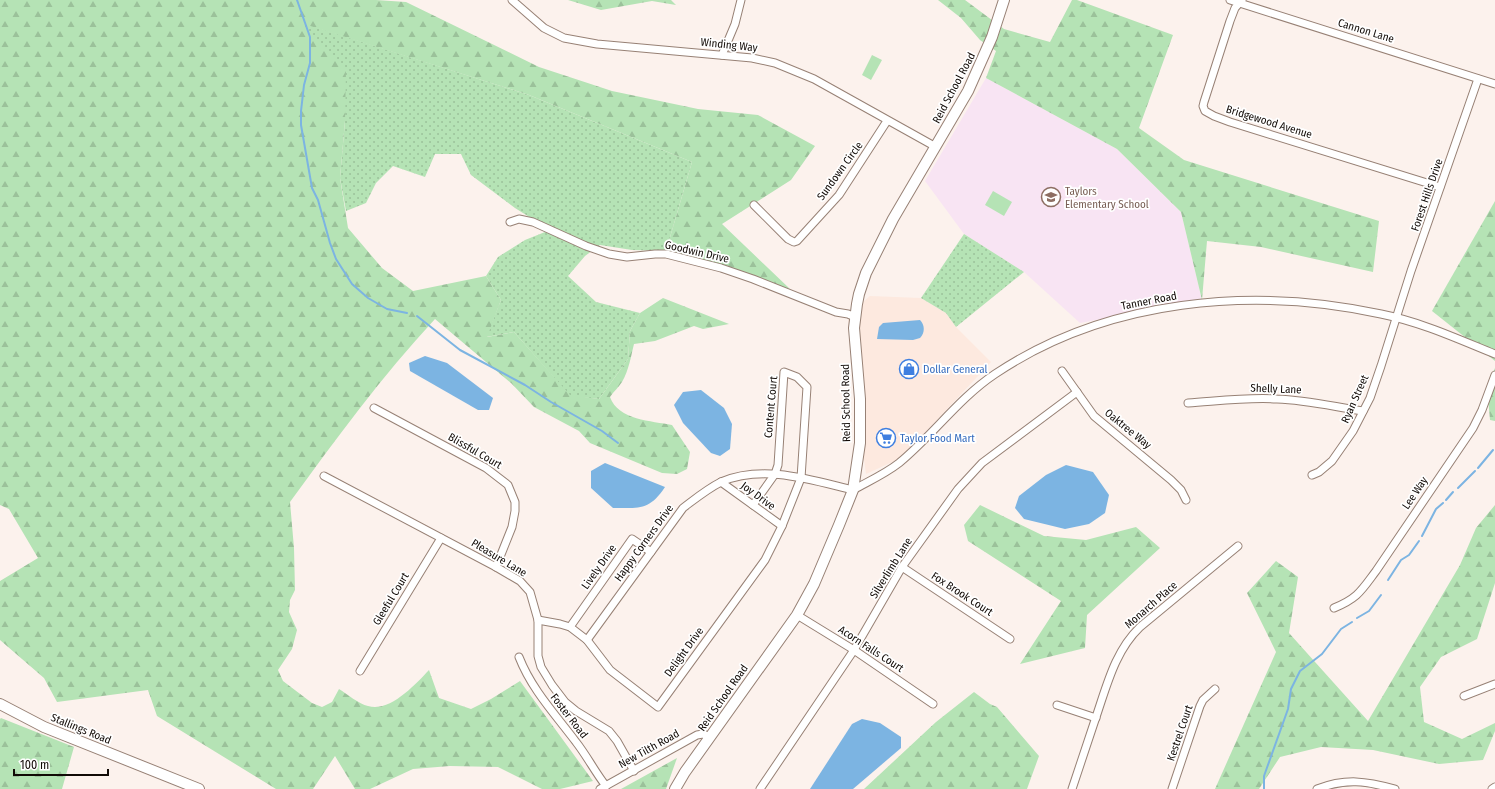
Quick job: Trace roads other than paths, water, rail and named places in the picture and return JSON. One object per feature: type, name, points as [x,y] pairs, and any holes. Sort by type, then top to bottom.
[{"type":"street","name":"Winding Way","points":[[512,0],[544,28],[553,34],[564,38],[597,44],[722,54],[763,60],[792,70],[814,79],[936,147]]},
{"type":"street","points":[[722,54],[735,24],[741,0]]},
{"type":"street","name":"Reid School Road","points":[[675,789],[685,772],[797,615],[822,567],[853,490],[860,443],[860,400],[854,328],[859,294],[873,258],[893,219],[968,91],[992,38],[1004,0]]},
{"type":"street","name":"Cannon Lane","points":[[1230,0],[1241,2],[1495,84]]},
{"type":"street","name":"Bridgewood Avenue","points":[[1241,2],[1233,12],[1225,36],[1204,102],[1205,111],[1230,122],[1440,187]]},
{"type":"street","name":"Forest Hills Drive","points":[[1396,318],[1478,79]]},
{"type":"street","name":"Sundown Circle","points":[[754,205],[788,239],[794,242],[796,241],[839,195],[887,121]]},
{"type":"street","name":"Goodwin Drive","points":[[510,222],[519,219],[533,222],[586,246],[620,256],[633,257],[666,254],[721,268],[752,278],[836,312],[848,314],[855,318]]},
{"type":"street","name":"Tanner Road","points":[[853,490],[877,477],[899,462],[913,450],[952,410],[993,375],[1039,348],[1095,325],[1136,313],[1185,305],[1234,301],[1276,301],[1320,304],[1362,310],[1396,318],[1433,329],[1495,354]]},
{"type":"street","name":"Ryan Street","points":[[1312,475],[1319,472],[1332,460],[1353,431],[1363,411],[1381,366],[1396,318]]},
{"type":"street","name":"Oaktree Way","points":[[1062,371],[1094,416],[1171,480],[1181,490],[1186,500]]},
{"type":"street","name":"Content Court","points":[[753,506],[775,474],[778,464],[784,372],[797,377],[807,387],[800,478]]},
{"type":"street","name":"Lee Way","points":[[1334,608],[1354,598],[1363,589],[1376,571],[1473,428],[1482,410],[1495,375]]},
{"type":"street","name":"Silverlimb Lane","points":[[760,789],[854,650],[902,567],[958,489],[982,463],[1076,392]]},
{"type":"street","name":"Shelly Lane","points":[[1188,403],[1233,399],[1278,399],[1304,401],[1363,411]]},
{"type":"street","name":"Blissful Court","points":[[374,408],[486,468],[508,485],[514,502],[515,511],[512,527],[496,567]]},
{"type":"street","name":"Happy Corners Drive","points":[[587,640],[683,508],[702,493],[721,482],[743,476],[775,474],[853,490]]},
{"type":"street","name":"Pleasure Lane","points":[[324,476],[520,581],[530,592],[538,620],[538,656],[541,667],[552,685],[566,702],[576,711],[609,731],[617,741],[634,771]]},
{"type":"street","name":"Delight Drive","points":[[538,620],[570,627],[587,640],[610,670],[658,707],[766,560],[782,526],[800,478]]},
{"type":"street","name":"Joy Drive","points":[[721,482],[782,526]]},
{"type":"street","name":"Gleeful Court","points":[[360,671],[441,538]]},
{"type":"street","name":"Lively Drive","points":[[570,627],[632,539],[651,552]]},
{"type":"street","name":"Monarch Place","points":[[1072,789],[1115,663],[1122,649],[1140,627],[1238,546]]},
{"type":"street","name":"Fox Brook Court","points":[[902,567],[1010,639]]},
{"type":"street","name":"Acorn Falls Court","points":[[797,615],[854,650],[933,704]]},
{"type":"street","name":"Foster Road","points":[[519,658],[530,682],[548,708],[576,742],[603,787]]},
{"type":"street","points":[[1464,696],[1495,684]]},
{"type":"street","name":"Kestrel Court","points":[[1172,789],[1200,706],[1203,700],[1215,689]]},
{"type":"street","name":"Stallings Road","points":[[0,704],[44,727],[199,789]]},
{"type":"street","points":[[1057,705],[1096,718]]},
{"type":"street","name":"New Tilth Road","points":[[603,787],[697,736],[703,734],[710,737]]},
{"type":"street","points":[[1317,789],[1350,781],[1375,783],[1395,789]]},
{"type":"water","points":[[920,320],[924,329],[920,338],[913,340],[877,339],[879,327],[883,323]]},
{"type":"water","points":[[425,356],[447,363],[493,398],[489,410],[478,410],[410,371],[409,363]]},
{"type":"water","points":[[701,390],[724,408],[732,424],[730,449],[720,456],[711,453],[683,423],[674,405],[683,392]]},
{"type":"water","points":[[605,463],[665,487],[654,500],[648,504],[637,508],[613,508],[591,488],[591,471]]},
{"type":"water","points":[[1066,465],[1093,472],[1109,495],[1105,513],[1089,524],[1065,529],[1024,519],[1015,508],[1019,496],[1046,475]]},
{"type":"water","points":[[862,719],[880,723],[901,737],[901,748],[853,789],[810,789],[852,724]]},
{"type":"waterway","points":[[297,0],[310,37],[310,63],[304,85],[301,125],[312,188],[318,200],[330,243],[336,259],[352,284],[368,298],[387,309],[407,313]]},
{"type":"waterway","points":[[417,316],[460,350],[525,385],[551,402],[602,431],[618,443]]},
{"type":"waterway","points":[[1478,468],[1493,450]]},
{"type":"waterway","points":[[1458,488],[1475,471]]},
{"type":"waterway","points":[[1446,500],[1453,492]]},
{"type":"waterway","points":[[1422,536],[1436,509],[1443,503]]},
{"type":"waterway","points":[[1388,580],[1401,560],[1409,555],[1419,541]]},
{"type":"waterway","points":[[1357,618],[1369,611],[1381,595]]},
{"type":"waterway","points":[[1264,789],[1264,776],[1288,709],[1291,689],[1300,671],[1322,654],[1341,629],[1352,622]]},
{"type":"place","name":"Taylors Elementary School","points":[[1051,197]]},
{"type":"place","name":"Dollar General","points":[[909,369]]},
{"type":"place","name":"Taylor Food Mart","points":[[886,438]]}]
